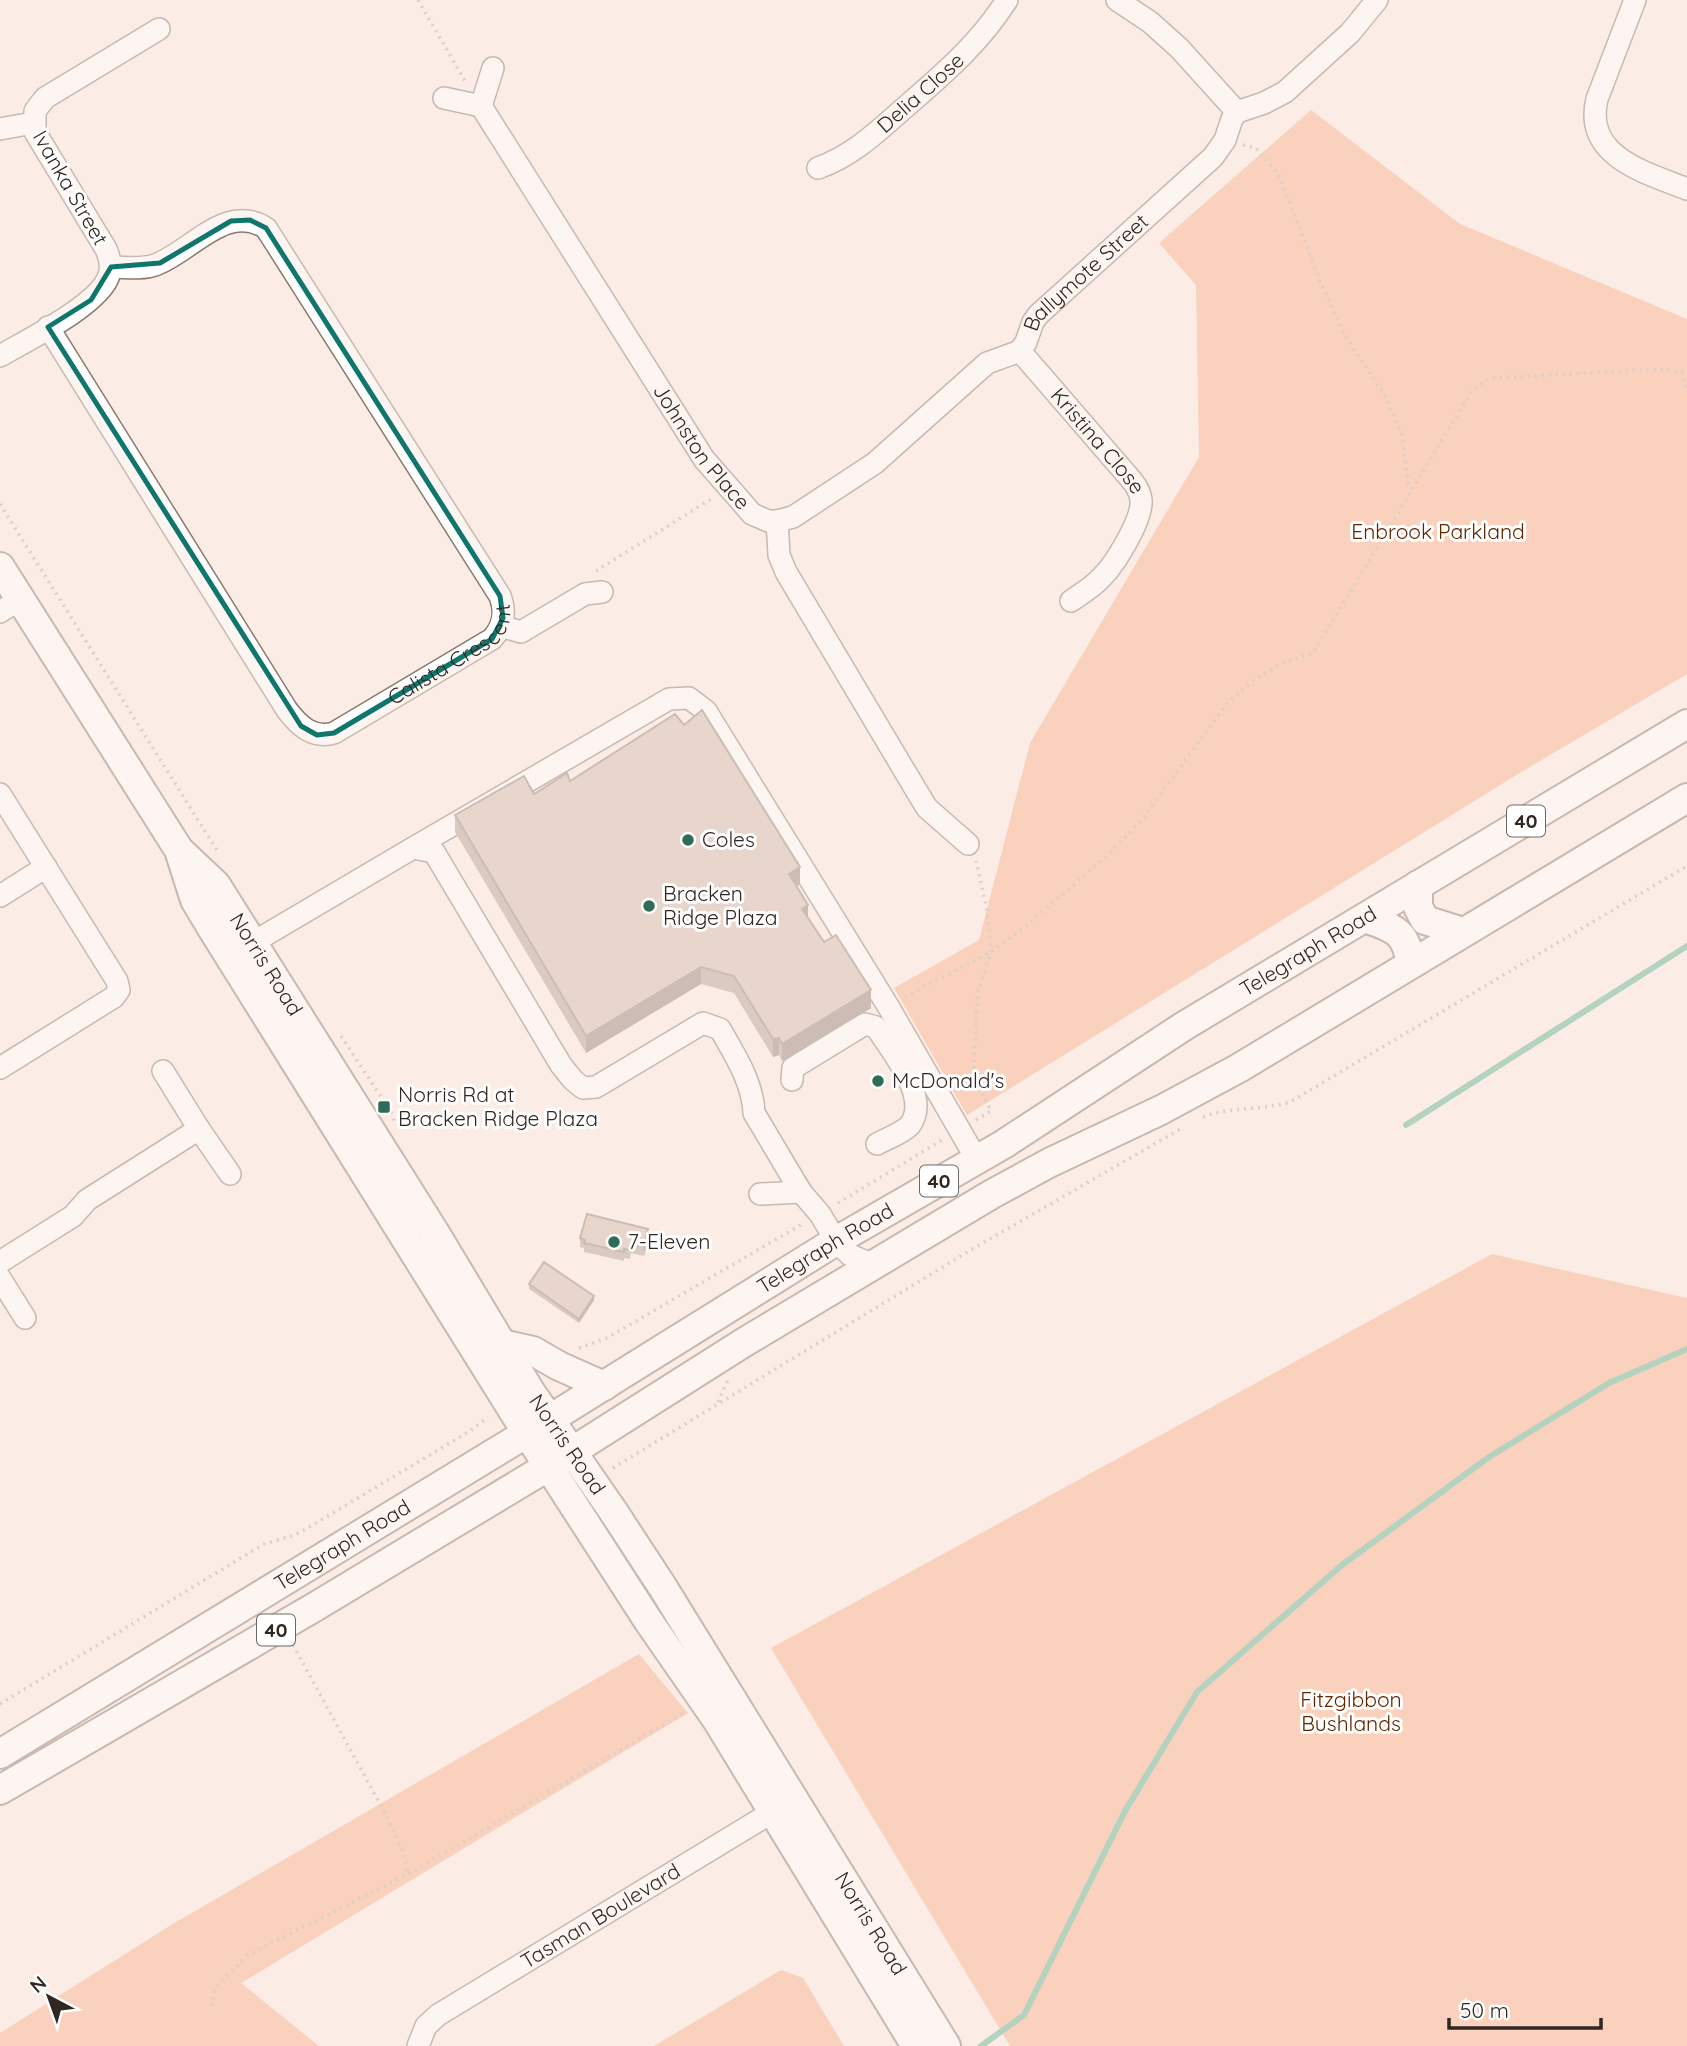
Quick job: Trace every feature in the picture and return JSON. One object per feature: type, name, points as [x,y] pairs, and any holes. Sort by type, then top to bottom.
[{"type":"main road","name":"Norris Road","points":[[0,567],[10,606],[179,850],[216,886],[241,950],[560,1459],[702,1699],[750,1773],[783,1806],[946,2046]]},
{"type":"main road","name":"Telegraph Road","points":[[0,1754],[539,1426],[836,1241],[1059,1110],[1184,1026],[1687,724]]},
{"type":"main road","name":"Telegraph Road","points":[[0,1790],[283,1626],[560,1459],[743,1343],[992,1194],[1049,1163],[1200,1090],[1687,798]]},
{"type":"main road","points":[[1418,886],[1418,907],[1425,920],[1463,932]]},
{"type":"main road","points":[[1365,918],[1391,927],[1402,936],[1411,964]]},
{"type":"main road","name":"Norris Road","points":[[241,950],[502,1344],[530,1391],[539,1426]]},
{"type":"main road","points":[[502,1344],[533,1351],[604,1386]]},
{"type":"main road","name":"Norris Road","points":[[560,1459],[662,1586],[916,2046]]},
{"type":"street","name":"Delia Close","points":[[818,168],[859,148],[937,79],[980,39],[1007,0]]},
{"type":"street","points":[[1117,0],[1150,22],[1179,48],[1237,112],[1264,103],[1284,92],[1350,33],[1377,0]]},
{"type":"street","points":[[1635,0],[1597,99],[1595,107],[1598,127],[1605,145],[1617,158],[1687,189]]},
{"type":"street","name":"Ivanka Street","points":[[0,356],[99,293],[111,267],[106,249],[35,132],[35,111],[45,98],[159,29]]},
{"type":"street","points":[[444,98],[481,106],[493,68]]},
{"type":"street","name":"Johnston Place","points":[[481,106],[690,438],[752,514],[760,519],[777,521],[779,555],[786,572],[919,795],[928,808],[968,844]]},
{"type":"street","name":"Ballymote Street","points":[[777,521],[801,513],[856,478],[987,363],[1020,351],[1033,321],[1213,157],[1225,140],[1237,112]]},
{"type":"street","points":[[0,129],[33,123]]},
{"type":"street","name":"Calista Crescent","points":[[48,327],[287,710],[309,732],[326,735],[347,727],[496,634],[504,610],[494,587],[266,228],[250,220],[231,221],[151,267],[111,267]]},
{"type":"street","name":"Kristina Close","points":[[1020,351],[1128,476],[1139,491],[1141,499],[1139,517],[1109,569],[1096,583],[1071,601]]},
{"type":"street","points":[[500,626],[521,632],[585,594],[594,585]]},
{"type":"street","points":[[241,950],[669,699],[689,698],[706,711],[888,1006],[976,1160]]},
{"type":"street","points":[[0,794],[117,981],[119,990],[114,998],[0,1068]]},
{"type":"street","points":[[413,848],[434,852],[561,1065],[583,1088],[596,1087],[703,1023],[720,1029],[742,1069],[754,1104],[754,1113],[801,1192],[820,1214],[836,1241],[850,1255],[874,1265]]},
{"type":"street","points":[[0,896],[46,867]]},
{"type":"street","points":[[792,1080],[793,1068],[865,1024],[876,1027],[916,1091],[916,1110],[909,1126],[877,1144]]},
{"type":"street","points":[[163,1071],[230,1174]]},
{"type":"street","points":[[0,1262],[74,1216],[87,1200],[199,1129]]},
{"type":"street","points":[[760,1194],[801,1192]]},
{"type":"street","points":[[0,1278],[26,1318]]},
{"type":"street","name":"Tasman Boulevard","points":[[418,2046],[426,2026],[438,2015],[783,1806]]},
{"type":"path","points":[[418,0],[481,106]]},
{"type":"path","points":[[1237,143],[1256,148],[1279,175],[1320,281],[1346,337],[1384,395],[1402,434],[1409,491]]},
{"type":"path","points":[[888,1006],[1011,939],[1108,855],[1140,822],[1228,702],[1254,680],[1280,664],[1313,653],[1473,389],[1491,378],[1658,369],[1684,372],[1687,387]]},
{"type":"path","points":[[594,585],[715,496],[723,500],[733,493]]},
{"type":"path","points":[[0,504],[225,862]]},
{"type":"path","points":[[578,1349],[607,1338],[991,1111],[974,1068],[977,995],[991,952],[987,910],[978,866],[968,844]]},
{"type":"path","points":[[1197,1120],[1218,1112],[1267,1108],[1290,1102],[1687,866]]},
{"type":"path","points":[[613,1468],[974,1248],[1189,1124]]},
{"type":"path","points":[[0,1704],[264,1544],[290,1537],[306,1529],[487,1418]]},
{"type":"path","points":[[617,1458],[622,1463]]},
{"type":"path","points":[[283,1626],[386,1815],[402,1849],[408,1874]]},
{"type":"path","points":[[212,2006],[211,2001],[218,1986],[248,1955],[408,1874],[571,1780],[702,1699]]},
{"type":"highlighted area","points":[[250,220],[266,228],[500,596],[503,618],[492,639],[334,733],[317,735],[301,726],[48,327],[91,300],[111,267],[160,263],[231,221]]},
{"type":"green space","name":"Enbrook Parkland","points":[[1311,110],[1460,224],[1687,319],[1687,674],[1518,774],[967,1115],[894,988],[979,940],[1030,743],[1199,457],[1196,285],[1159,243]]},
{"type":"green space","name":"Fitzgibbon Bushlands","points":[[1492,1254],[1687,1298],[1687,2046],[1010,2046],[771,1648]]},
{"type":"green space","points":[[639,1654],[688,1713],[241,1983],[319,2046],[0,2046],[0,2033],[171,1925]]},
{"type":"green space","points":[[781,1970],[803,1978],[844,2046],[654,2046]]},
{"type":"building","name":"Bracken Ridge Plaza","points":[[702,710],[800,867],[789,874],[808,905],[802,909],[824,942],[836,935],[871,990],[782,1044],[779,1038],[773,1039],[734,976],[701,967],[586,1036],[455,815],[524,776],[534,794],[567,773],[570,781],[675,714],[684,725]]},
{"type":"building","name":"7-Eleven","points":[[587,1214],[648,1229],[644,1247],[631,1244],[630,1250],[624,1249],[624,1252],[584,1243],[585,1240],[580,1238]]},
{"type":"building","points":[[544,1262],[594,1296],[579,1319],[529,1284]]},
{"type":"waterway","points":[[1406,1125],[1687,946]]},
{"type":"waterway","points":[[981,2046],[1024,2015],[1125,1811],[1197,1692],[1342,1565],[1489,1457],[1609,1383],[1687,1349]]},
{"type":"place","name":"Coles","points":[[688,840]]},
{"type":"place","name":"Bracken Ridge Plaza","points":[[649,906]]},
{"type":"place","name":"McDonald's","points":[[878,1081]]},
{"type":"place","name":"Norris Rd at Bracken Ridge Plaza","points":[[384,1107]]},
{"type":"place","name":"7-Eleven","points":[[614,1242]]}]
